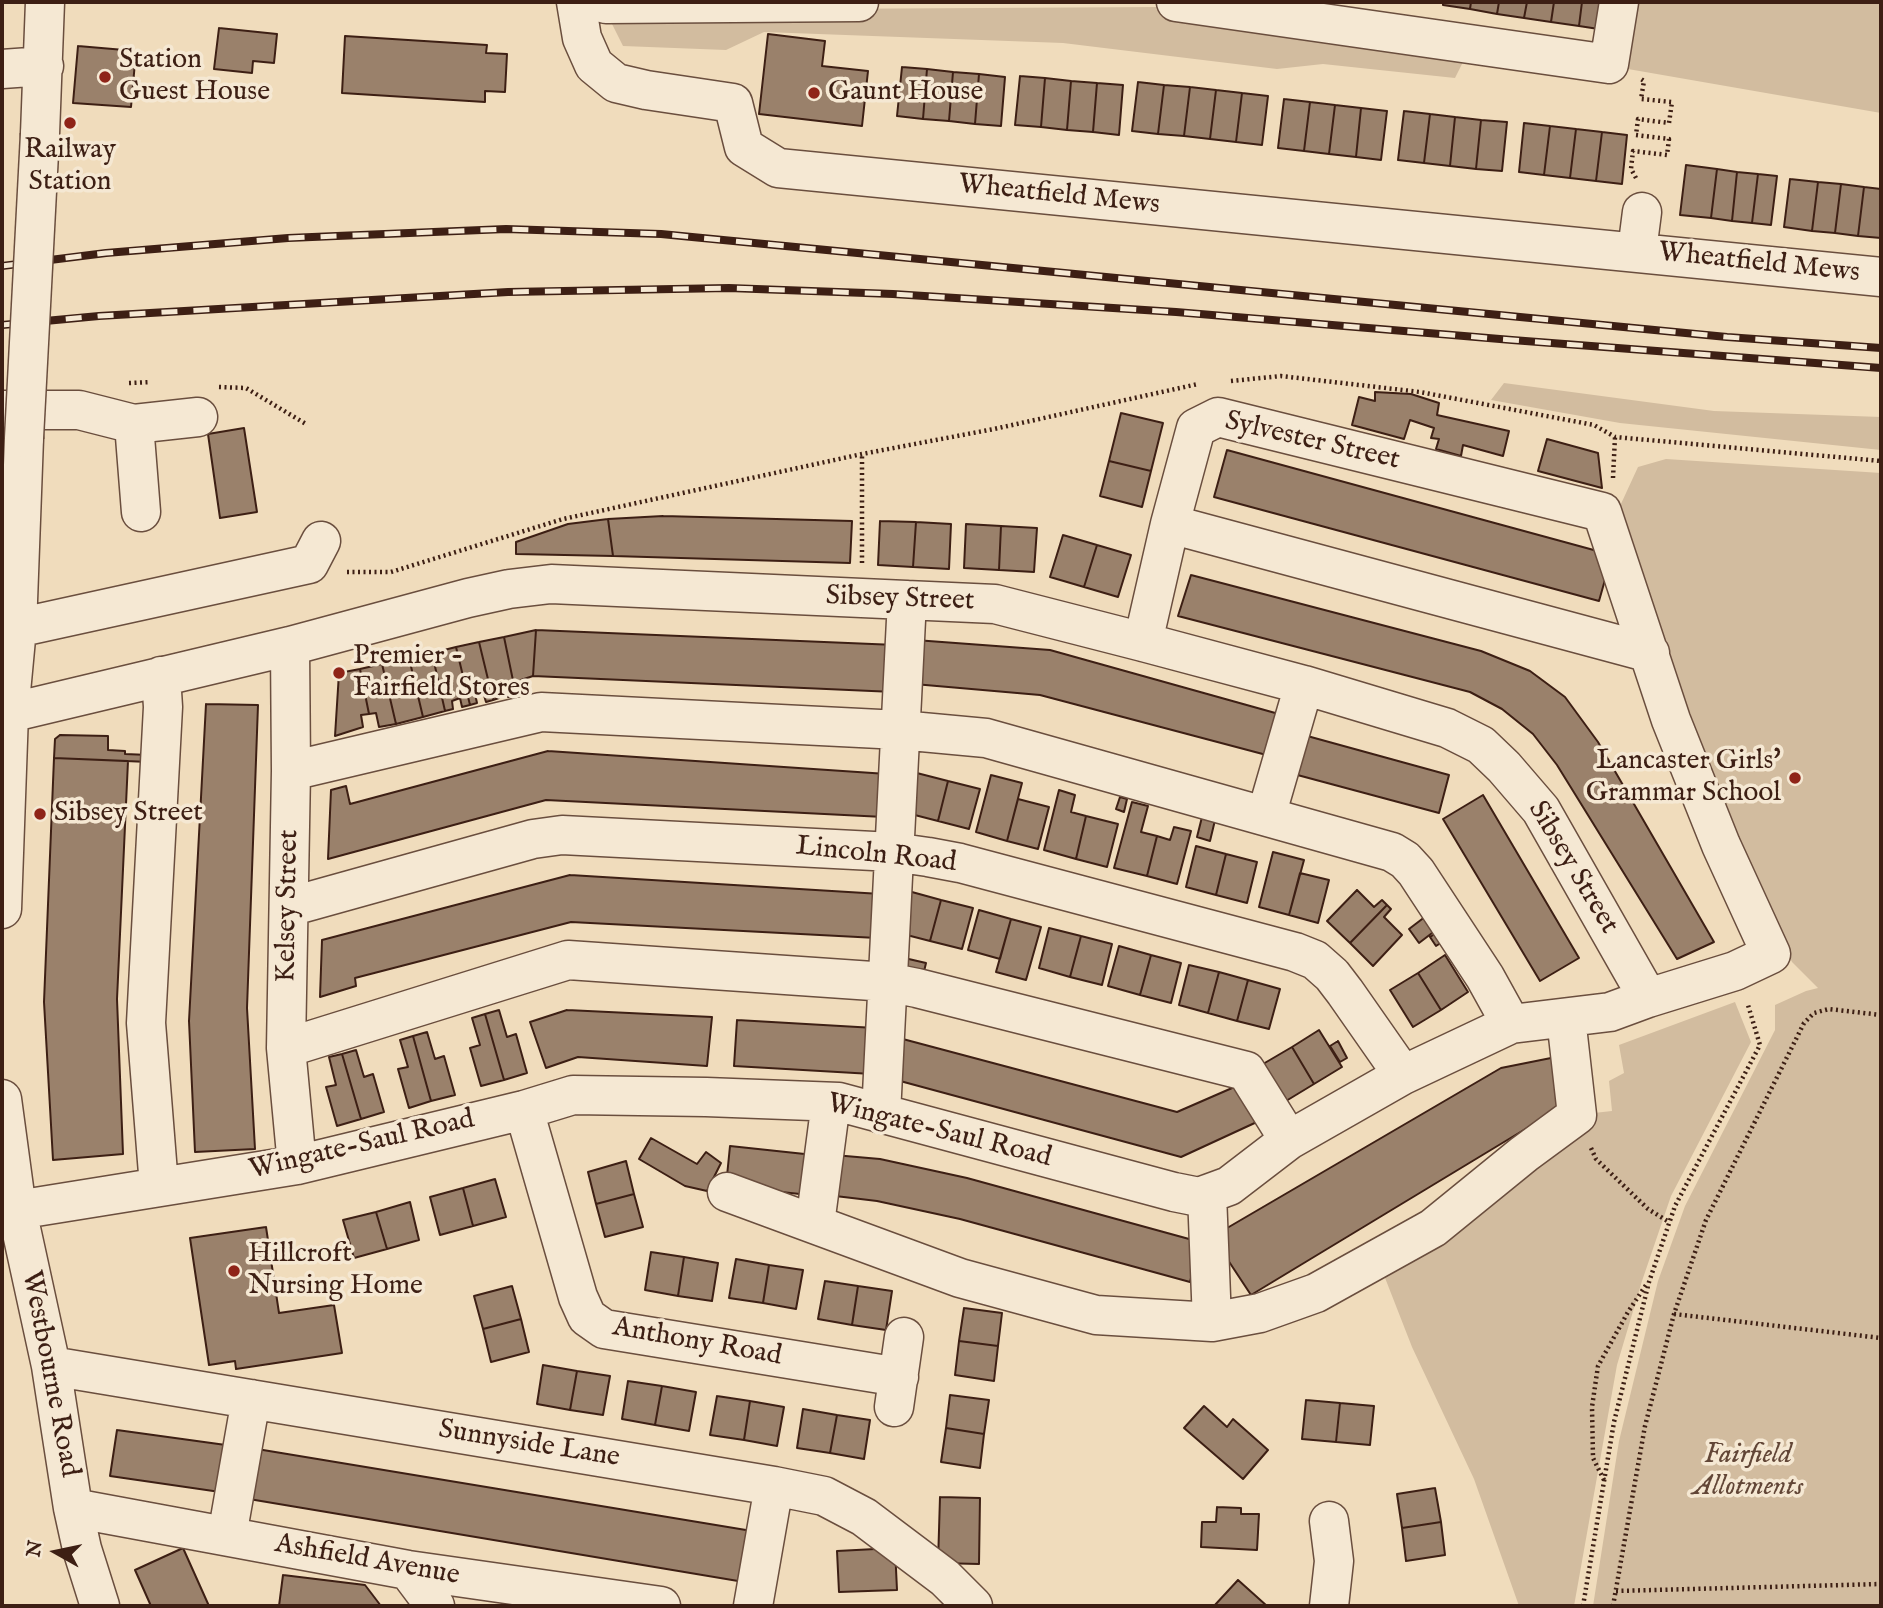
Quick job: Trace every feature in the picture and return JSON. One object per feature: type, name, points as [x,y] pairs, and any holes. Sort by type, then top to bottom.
[{"type":"street","points":[[2,909],[9,713],[17,628],[11,528],[13,424],[40,134],[45,2]]},
{"type":"street","name":"Wheatfield Mews","points":[[576,2],[582,38],[594,65],[616,83],[733,103],[744,147],[778,169],[1881,277]]},
{"type":"street","points":[[601,2],[859,2]]},
{"type":"street","points":[[1175,2],[1609,64],[1619,2]]},
{"type":"street","points":[[2,69],[44,66]]},
{"type":"street","name":"Wheatfield Mews","points":[[1637,251],[1642,212]]},
{"type":"street","points":[[13,424],[79,410],[134,424],[198,417]]},
{"type":"street","name":"Sylvester Street","points":[[1143,642],[1170,524],[1196,428],[1218,417],[1602,512],[1650,653]]},
{"type":"street","points":[[134,424],[141,512]]},
{"type":"street","points":[[1170,524],[1650,653]]},
{"type":"street","points":[[17,628],[315,553]]},
{"type":"street","name":"Sibsey Street","points":[[9,713],[290,646],[468,598],[551,584],[995,604],[1304,685],[1447,729],[1481,745],[1541,810],[1648,998]]},
{"type":"street","points":[[881,1114],[907,600]]},
{"type":"street","name":"Kelsey Street","points":[[290,646],[291,771],[286,1048],[297,1165]]},
{"type":"street","name":"Wingate-Saul Road","points":[[17,1210],[297,1165],[524,1110],[573,1095],[839,1102],[1174,1192],[1199,1196],[1207,1194],[1229,1186],[1289,1140],[1402,1075],[1511,1024],[1610,1012],[1735,971],[1771,954],[1721,845],[1671,720],[1650,653]]},
{"type":"street","points":[[159,1186],[146,1023],[163,707],[161,676]]},
{"type":"street","points":[[1266,816],[1304,685]]},
{"type":"street","points":[[291,771],[541,712],[900,730],[986,738],[1392,852],[1405,860],[1416,872],[1478,967],[1511,1024]]},
{"type":"street","name":"Lincoln Road","points":[[289,907],[533,839],[562,835],[893,852],[928,857],[960,863],[1295,952],[1315,960],[1332,975],[1345,992],[1402,1075]]},
{"type":"street","points":[[286,1048],[568,960],[887,982],[1246,1071],[1289,1140]]},
{"type":"street","points":[[727,1192],[960,1279],[1096,1315],[1212,1322],[1259,1312],[1316,1293],[1433,1228],[1577,1115],[1566,1018]]},
{"type":"street","name":"Westbourne Road","points":[[2,1099],[17,1210],[51,1366],[89,1604]]},
{"type":"street","points":[[815,1224],[831,1102]]},
{"type":"street","name":"Anthony Road","points":[[524,1110],[578,1297],[587,1317],[604,1329],[896,1392],[904,1337]]},
{"type":"street","points":[[1207,1194],[1212,1322]]},
{"type":"street","name":"Sunnyside Lane","points":[[51,1366],[824,1496],[864,1517],[945,1578],[973,1606]]},
{"type":"street","points":[[227,1536],[251,1399]]},
{"type":"street","points":[[753,1606],[774,1486]]},
{"type":"street","name":"Ashfield Avenue","points":[[73,1508],[566,1599],[661,1606]]},
{"type":"street","points":[[1329,1521],[1334,1561],[1329,1606]]},
{"type":"street","points":[[408,1570],[435,1606]]},
{"type":"path","points":[[1609,64],[1644,81],[1642,99],[1672,102],[1669,123],[1638,119],[1636,135],[1669,139],[1667,155],[1633,151],[1631,169],[1639,183],[1642,212]]},
{"type":"path","points":[[1230,381],[1281,376],[1420,392],[1594,425],[1615,437],[1881,461]]},
{"type":"path","points":[[315,553],[348,572],[391,572],[564,519],[1206,383]]},
{"type":"path","points":[[862,454],[862,599]]},
{"type":"path","points":[[1583,1606],[1614,1422],[1649,1282],[1675,1206],[1760,1045],[1735,971]]},
{"type":"path","points":[[1614,1606],[1646,1426],[1674,1314],[1706,1220],[1804,1023],[1814,1013],[1829,1009],[1881,1015]]},
{"type":"path","points":[[1577,1115],[1596,1159],[1648,1209],[1670,1222]]},
{"type":"path","points":[[1604,1480],[1593,1458],[1592,1407],[1598,1366],[1628,1312],[1649,1282]]},
{"type":"path","points":[[1674,1314],[1881,1338]]},
{"type":"path","points":[[1616,1591],[1881,1584]]},
{"type":"green space","points":[[1638,2],[1881,2],[1881,113],[1628,69]]},
{"type":"green space","points":[[1158,7],[1307,29],[1465,58],[1455,78],[1323,64],[1277,69],[1063,43],[764,32],[726,50],[623,46],[612,24],[629,10]]},
{"type":"green space","points":[[1504,383],[1714,411],[1881,417],[1881,450],[1620,423],[1491,400]]},
{"type":"green space","name":"Fairfield Allotments","points":[[1666,459],[1881,473],[1881,1606],[1593,1606],[1619,1441],[1658,1281],[1685,1206],[1775,1030],[1775,1005],[1818,988],[1792,962],[1733,839],[1683,718],[1620,506],[1638,467]]},
{"type":"green space","points":[[1735,1002],[1751,1042],[1671,1196],[1642,1281],[1617,1365],[1574,1606],[1519,1606],[1474,1479],[1412,1347],[1380,1265],[1585,1114],[1612,1111],[1609,1081],[1624,1073],[1619,1045]]},
{"type":"building","points":[[1443,2],[1471,2],[1470,9],[1443,5]]},
{"type":"building","points":[[1471,2],[1499,2],[1497,14],[1470,9]]},
{"type":"building","points":[[1499,2],[1527,2],[1524,18],[1497,14]]},
{"type":"building","points":[[1527,2],[1554,2],[1551,22],[1524,18]]},
{"type":"building","points":[[1554,2],[1582,2],[1579,26],[1551,22]]},
{"type":"building","points":[[1582,2],[1610,2],[1605,30],[1579,26]]},
{"type":"building","points":[[219,28],[277,34],[274,63],[253,61],[252,73],[214,69]]},
{"type":"building","name":"Gaunt House","points":[[768,34],[825,41],[822,66],[868,71],[862,126],[759,114]]},
{"type":"building","points":[[345,36],[487,45],[486,53],[507,54],[505,92],[485,91],[485,102],[342,93]]},
{"type":"building","name":"Station Guest House","points":[[78,46],[136,51],[131,107],[73,103]]},
{"type":"building","points":[[902,67],[927,69],[923,119],[897,116]]},
{"type":"building","points":[[927,69],[953,72],[949,121],[923,119]]},
{"type":"building","points":[[953,72],[979,74],[975,124],[949,121]]},
{"type":"building","points":[[979,74],[1005,77],[1001,126],[975,124]]},
{"type":"building","points":[[1020,76],[1045,78],[1041,127],[1015,125]]},
{"type":"building","points":[[1045,78],[1071,81],[1067,130],[1041,127]]},
{"type":"building","points":[[1071,81],[1097,83],[1093,132],[1067,130]]},
{"type":"building","points":[[1138,82],[1164,85],[1158,134],[1132,131]]},
{"type":"building","points":[[1097,83],[1123,85],[1119,135],[1093,132]]},
{"type":"building","points":[[1164,85],[1190,87],[1184,136],[1158,134]]},
{"type":"building","points":[[1190,87],[1216,90],[1210,139],[1184,136]]},
{"type":"building","points":[[1216,90],[1242,93],[1236,142],[1210,139]]},
{"type":"building","points":[[1242,93],[1268,96],[1262,145],[1236,142]]},
{"type":"building","points":[[1284,99],[1310,102],[1304,151],[1278,148]]},
{"type":"building","points":[[1310,102],[1335,105],[1329,154],[1304,151]]},
{"type":"building","points":[[1335,105],[1361,108],[1356,157],[1329,154]]},
{"type":"building","points":[[1361,108],[1387,111],[1381,160],[1356,157]]},
{"type":"building","points":[[1404,111],[1430,114],[1424,163],[1398,160]]},
{"type":"building","points":[[1430,114],[1455,117],[1450,166],[1424,163]]},
{"type":"building","points":[[1455,117],[1481,120],[1476,169],[1450,166]]},
{"type":"building","points":[[1481,120],[1507,122],[1502,171],[1476,169]]},
{"type":"building","points":[[1524,123],[1550,126],[1544,175],[1519,172]]},
{"type":"building","points":[[1550,126],[1576,129],[1570,178],[1544,175]]},
{"type":"building","points":[[1576,129],[1602,132],[1596,181],[1570,178]]},
{"type":"building","points":[[1602,132],[1627,135],[1622,184],[1596,181]]},
{"type":"building","points":[[1686,165],[1717,169],[1711,218],[1680,215]]},
{"type":"building","points":[[1717,169],[1737,172],[1732,221],[1711,218]]},
{"type":"building","points":[[1737,172],[1758,174],[1752,223],[1732,221]]},
{"type":"building","points":[[1758,174],[1777,176],[1771,225],[1752,223]]},
{"type":"building","points":[[1790,179],[1818,182],[1812,231],[1784,227]]},
{"type":"building","points":[[1818,182],[1841,184],[1835,233],[1812,231]]},
{"type":"building","points":[[1841,184],[1864,187],[1858,236],[1835,233]]},
{"type":"building","points":[[1864,187],[1881,189],[1881,238],[1858,236]]},
{"type":"building","points":[[1375,392],[1411,394],[1439,403],[1437,415],[1509,431],[1503,456],[1463,445],[1461,456],[1436,449],[1439,439],[1431,438],[1434,428],[1410,420],[1404,439],[1352,425],[1359,397],[1375,401]]},
{"type":"building","points":[[1121,413],[1163,423],[1151,471],[1109,461]]},
{"type":"building","points":[[244,428],[257,512],[220,518],[208,434]]},
{"type":"building","points":[[1547,439],[1598,453],[1602,488],[1538,471]]},
{"type":"building","points":[[1227,450],[1612,555],[1599,601],[1214,497]]},
{"type":"building","points":[[1109,461],[1151,471],[1142,507],[1100,496]]},
{"type":"building","points":[[663,516],[852,521],[850,563],[613,556],[608,519]]},
{"type":"building","points":[[608,519],[613,556],[516,554],[516,542],[568,524]]},
{"type":"building","points":[[880,521],[916,522],[913,567],[878,565]]},
{"type":"building","points":[[916,522],[951,524],[949,569],[913,567]]},
{"type":"building","points":[[966,524],[1001,526],[999,570],[964,568]]},
{"type":"building","points":[[1001,526],[1037,528],[1034,572],[999,570]]},
{"type":"building","points":[[1063,535],[1097,545],[1084,587],[1050,577]]},
{"type":"building","points":[[1097,545],[1131,555],[1118,597],[1084,587]]},
{"type":"building","points":[[1191,575],[1481,651],[1530,671],[1565,697],[1598,742],[1714,942],[1677,959],[1557,765],[1533,734],[1502,709],[1470,692],[1178,616]]},
{"type":"building","points":[[536,630],[533,676],[521,680],[524,692],[516,695],[504,637]]},
{"type":"building","points":[[536,630],[896,645],[894,692],[533,676]]},
{"type":"building","points":[[504,637],[516,695],[508,697],[505,686],[497,688],[499,698],[493,700],[479,642]]},
{"type":"building","points":[[915,640],[1050,650],[1286,716],[1274,757],[1040,695],[914,684]]},
{"type":"building","points":[[479,642],[493,700],[486,702],[483,692],[475,694],[477,703],[470,705],[456,647]]},
{"type":"building","points":[[456,647],[470,705],[462,707],[460,698],[452,701],[453,709],[445,711],[432,653]]},
{"type":"building","points":[[432,653],[445,711],[423,717],[409,658]]},
{"type":"building","points":[[409,658],[423,717],[396,724],[382,664]]},
{"type":"building","points":[[382,664],[396,724],[379,727],[376,713],[369,714],[360,669]]},
{"type":"building","points":[[360,669],[369,714],[361,715],[363,727],[335,736],[339,673]]},
{"type":"building","points":[[206,704],[258,705],[247,1008],[255,1149],[195,1152],[189,1021]]},
{"type":"building","points":[[1300,734],[1449,775],[1439,813],[1290,773]]},
{"type":"building","points":[[60,735],[108,736],[108,750],[149,755],[149,762],[54,758],[55,739]]},
{"type":"building","points":[[548,751],[887,774],[884,817],[546,800],[328,859],[331,790],[346,786],[350,804]]},
{"type":"building","points":[[54,758],[128,761],[117,999],[123,1154],[53,1160],[44,1002]]},
{"type":"building","points":[[909,771],[948,781],[938,821],[907,813]]},
{"type":"building","points":[[991,775],[1022,783],[1007,841],[976,832]]},
{"type":"building","points":[[948,781],[980,789],[969,829],[938,821]]},
{"type":"building","points":[[1059,790],[1075,795],[1071,812],[1086,816],[1076,859],[1044,850]]},
{"type":"building","points":[[1483,795],[1579,958],[1540,981],[1443,819]]},
{"type":"building","points":[[1120,797],[1127,799],[1124,812],[1116,809]]},
{"type":"building","points":[[1018,799],[1049,807],[1038,849],[1007,841]]},
{"type":"building","points":[[1132,802],[1148,806],[1141,832],[1157,836],[1147,876],[1114,868]]},
{"type":"building","points":[[1203,813],[1216,816],[1210,841],[1197,837]]},
{"type":"building","points":[[1086,816],[1118,824],[1107,867],[1076,859]]},
{"type":"building","points":[[1174,827],[1191,831],[1177,884],[1147,876],[1157,836],[1170,840]]},
{"type":"building","points":[[1196,846],[1226,854],[1216,895],[1186,887]]},
{"type":"building","points":[[1273,852],[1304,860],[1289,915],[1259,907]]},
{"type":"building","points":[[1226,854],[1257,862],[1247,903],[1216,895]]},
{"type":"building","points":[[1300,873],[1329,880],[1318,923],[1289,915]]},
{"type":"building","points":[[570,875],[881,894],[877,938],[571,922],[355,978],[356,986],[320,997],[322,940]]},
{"type":"building","points":[[901,889],[941,900],[930,941],[899,933]]},
{"type":"building","points":[[1357,890],[1374,907],[1382,900],[1387,905],[1350,943],[1327,921]]},
{"type":"building","points":[[941,900],[973,908],[962,949],[930,941]]},
{"type":"building","points":[[1387,905],[1391,909],[1384,917],[1402,935],[1373,966],[1350,943]]},
{"type":"building","points":[[979,910],[1011,919],[1000,959],[968,950]]},
{"type":"building","points":[[1430,913],[1440,927],[1419,943],[1409,929]]},
{"type":"building","points":[[1011,919],[1041,927],[1026,980],[996,972]]},
{"type":"building","points":[[1049,928],[1081,936],[1070,977],[1039,968]]},
{"type":"building","points":[[1441,930],[1447,939],[1436,946],[1430,937]]},
{"type":"building","points":[[1081,936],[1112,944],[1102,985],[1070,977]]},
{"type":"building","points":[[1119,946],[1151,955],[1140,995],[1108,986]]},
{"type":"building","points":[[1151,955],[1181,963],[1171,1003],[1140,995]]},
{"type":"building","points":[[1445,955],[1468,992],[1441,1010],[1418,973]]},
{"type":"building","points":[[900,957],[926,963],[922,980],[896,974]]},
{"type":"building","points":[[1189,965],[1219,972],[1208,1013],[1179,1005]]},
{"type":"building","points":[[1219,972],[1248,980],[1237,1021],[1208,1013]]},
{"type":"building","points":[[1418,973],[1441,1010],[1413,1027],[1390,990]]},
{"type":"building","points":[[1248,980],[1280,989],[1269,1029],[1237,1021]]},
{"type":"building","points":[[499,1010],[507,1037],[516,1034],[527,1073],[504,1080],[485,1014]]},
{"type":"building","points":[[567,1010],[712,1017],[707,1066],[578,1057],[546,1068],[530,1022]]},
{"type":"building","points":[[485,1014],[504,1080],[481,1086],[470,1048],[480,1045],[472,1018]]},
{"type":"building","points":[[737,1020],[875,1028],[872,1074],[734,1066]]},
{"type":"building","points":[[1319,1030],[1342,1067],[1314,1084],[1292,1047]]},
{"type":"building","points":[[427,1032],[435,1059],[444,1056],[455,1095],[431,1101],[413,1036]]},
{"type":"building","points":[[413,1036],[431,1101],[409,1108],[398,1069],[408,1067],[400,1040]]},
{"type":"building","points":[[899,1038],[1177,1112],[1239,1085],[1259,1121],[1181,1157],[889,1078]]},
{"type":"building","points":[[1338,1041],[1347,1058],[1340,1062],[1330,1046]]},
{"type":"building","points":[[1292,1047],[1314,1084],[1286,1101],[1263,1064]]},
{"type":"building","points":[[356,1050],[364,1077],[373,1074],[384,1112],[361,1119],[342,1054]]},
{"type":"building","points":[[342,1054],[361,1119],[337,1126],[326,1087],[336,1085],[329,1057]]},
{"type":"building","points":[[1561,1056],[1570,1114],[1542,1119],[1251,1295],[1222,1251],[1222,1231],[1501,1068]]},
{"type":"building","points":[[651,1138],[697,1164],[706,1152],[721,1163],[707,1191],[685,1186],[639,1159]]},
{"type":"building","points":[[730,1146],[814,1155],[809,1195],[726,1186]]},
{"type":"building","points":[[834,1155],[880,1159],[967,1178],[1200,1242],[1190,1282],[960,1219],[877,1201],[827,1195]]},
{"type":"building","points":[[626,1161],[634,1194],[596,1204],[588,1172]]},
{"type":"building","points":[[495,1179],[506,1217],[473,1226],[463,1188]]},
{"type":"building","points":[[463,1188],[473,1226],[440,1235],[430,1197]]},
{"type":"building","points":[[634,1194],[643,1227],[605,1237],[596,1204]]},
{"type":"building","points":[[410,1202],[419,1240],[387,1249],[376,1212]]},
{"type":"building","points":[[376,1212],[387,1249],[354,1258],[343,1220]]},
{"type":"building","name":"Hillcroft Nursing Home","points":[[266,1227],[279,1313],[334,1305],[342,1353],[236,1369],[235,1361],[209,1365],[190,1238]]},
{"type":"building","points":[[651,1252],[684,1257],[678,1296],[645,1290]]},
{"type":"building","points":[[684,1257],[718,1263],[712,1301],[678,1296]]},
{"type":"building","points":[[736,1259],[769,1265],[763,1303],[729,1298]]},
{"type":"building","points":[[769,1265],[803,1270],[796,1309],[763,1303]]},
{"type":"building","points":[[825,1281],[858,1286],[852,1325],[818,1319]]},
{"type":"building","points":[[512,1286],[521,1319],[483,1329],[474,1296]]},
{"type":"building","points":[[858,1286],[892,1291],[886,1330],[852,1325]]},
{"type":"building","points":[[964,1308],[1002,1313],[998,1346],[959,1341]]},
{"type":"building","points":[[521,1319],[529,1352],[491,1362],[483,1329]]},
{"type":"building","points":[[959,1341],[998,1346],[994,1381],[955,1375]]},
{"type":"building","points":[[543,1365],[577,1371],[570,1410],[537,1404]]},
{"type":"building","points":[[577,1371],[610,1376],[603,1415],[570,1410]]},
{"type":"building","points":[[628,1381],[662,1386],[655,1425],[622,1419]]},
{"type":"building","points":[[662,1386],[696,1392],[689,1431],[655,1425]]},
{"type":"building","points":[[950,1395],[989,1400],[984,1434],[946,1428]]},
{"type":"building","points":[[717,1396],[750,1401],[744,1440],[710,1435]]},
{"type":"building","points":[[1306,1400],[1340,1403],[1336,1442],[1302,1439]]},
{"type":"building","points":[[750,1401],[784,1407],[777,1446],[744,1440]]},
{"type":"building","points":[[1340,1403],[1374,1406],[1370,1445],[1336,1442]]},
{"type":"building","points":[[1204,1406],[1227,1427],[1233,1419],[1268,1450],[1243,1479],[1184,1428]]},
{"type":"building","points":[[803,1409],[837,1415],[830,1453],[797,1448]]},
{"type":"building","points":[[837,1415],[870,1420],[864,1459],[830,1453]]},
{"type":"building","points":[[946,1428],[984,1434],[980,1468],[941,1462]]},
{"type":"building","points":[[117,1430],[233,1446],[227,1493],[110,1476]]},
{"type":"building","points":[[251,1448],[758,1532],[750,1583],[243,1498]]},
{"type":"building","points":[[1435,1488],[1441,1522],[1402,1528],[1397,1494]]},
{"type":"building","points":[[940,1497],[980,1498],[979,1564],[938,1563]]},
{"type":"building","points":[[1217,1507],[1241,1508],[1241,1514],[1259,1514],[1257,1550],[1201,1547],[1202,1522],[1216,1522]]},
{"type":"building","points":[[1441,1522],[1445,1555],[1406,1561],[1402,1528]]},
{"type":"building","points":[[183,1548],[209,1606],[151,1606],[135,1570]]},
{"type":"building","points":[[895,1548],[897,1590],[839,1592],[837,1551]]},
{"type":"building","points":[[283,1575],[365,1585],[381,1606],[279,1606]]},
{"type":"building","points":[[1238,1580],[1267,1606],[1214,1606]]},
{"type":"railway","points":[[2,266],[106,253],[288,238],[506,229],[661,234],[1727,337],[1881,348]]},
{"type":"railway","points":[[2,325],[99,316],[508,292],[729,288],[893,294],[1176,312],[1881,368]]},
{"type":"place","name":"Station Guest House","points":[[105,77]]},
{"type":"place","name":"Gaunt House","points":[[814,93]]},
{"type":"place","name":"Railway Station","points":[[70,123]]},
{"type":"place","name":"Premier - Fairfield Stores","points":[[339,673]]},
{"type":"place","name":"Lancaster Girls' Grammar School","points":[[1795,778]]},
{"type":"place","name":"Sibsey Street","points":[[40,814]]},
{"type":"place","name":"Hillcroft Nursing Home","points":[[234,1271]]}]
